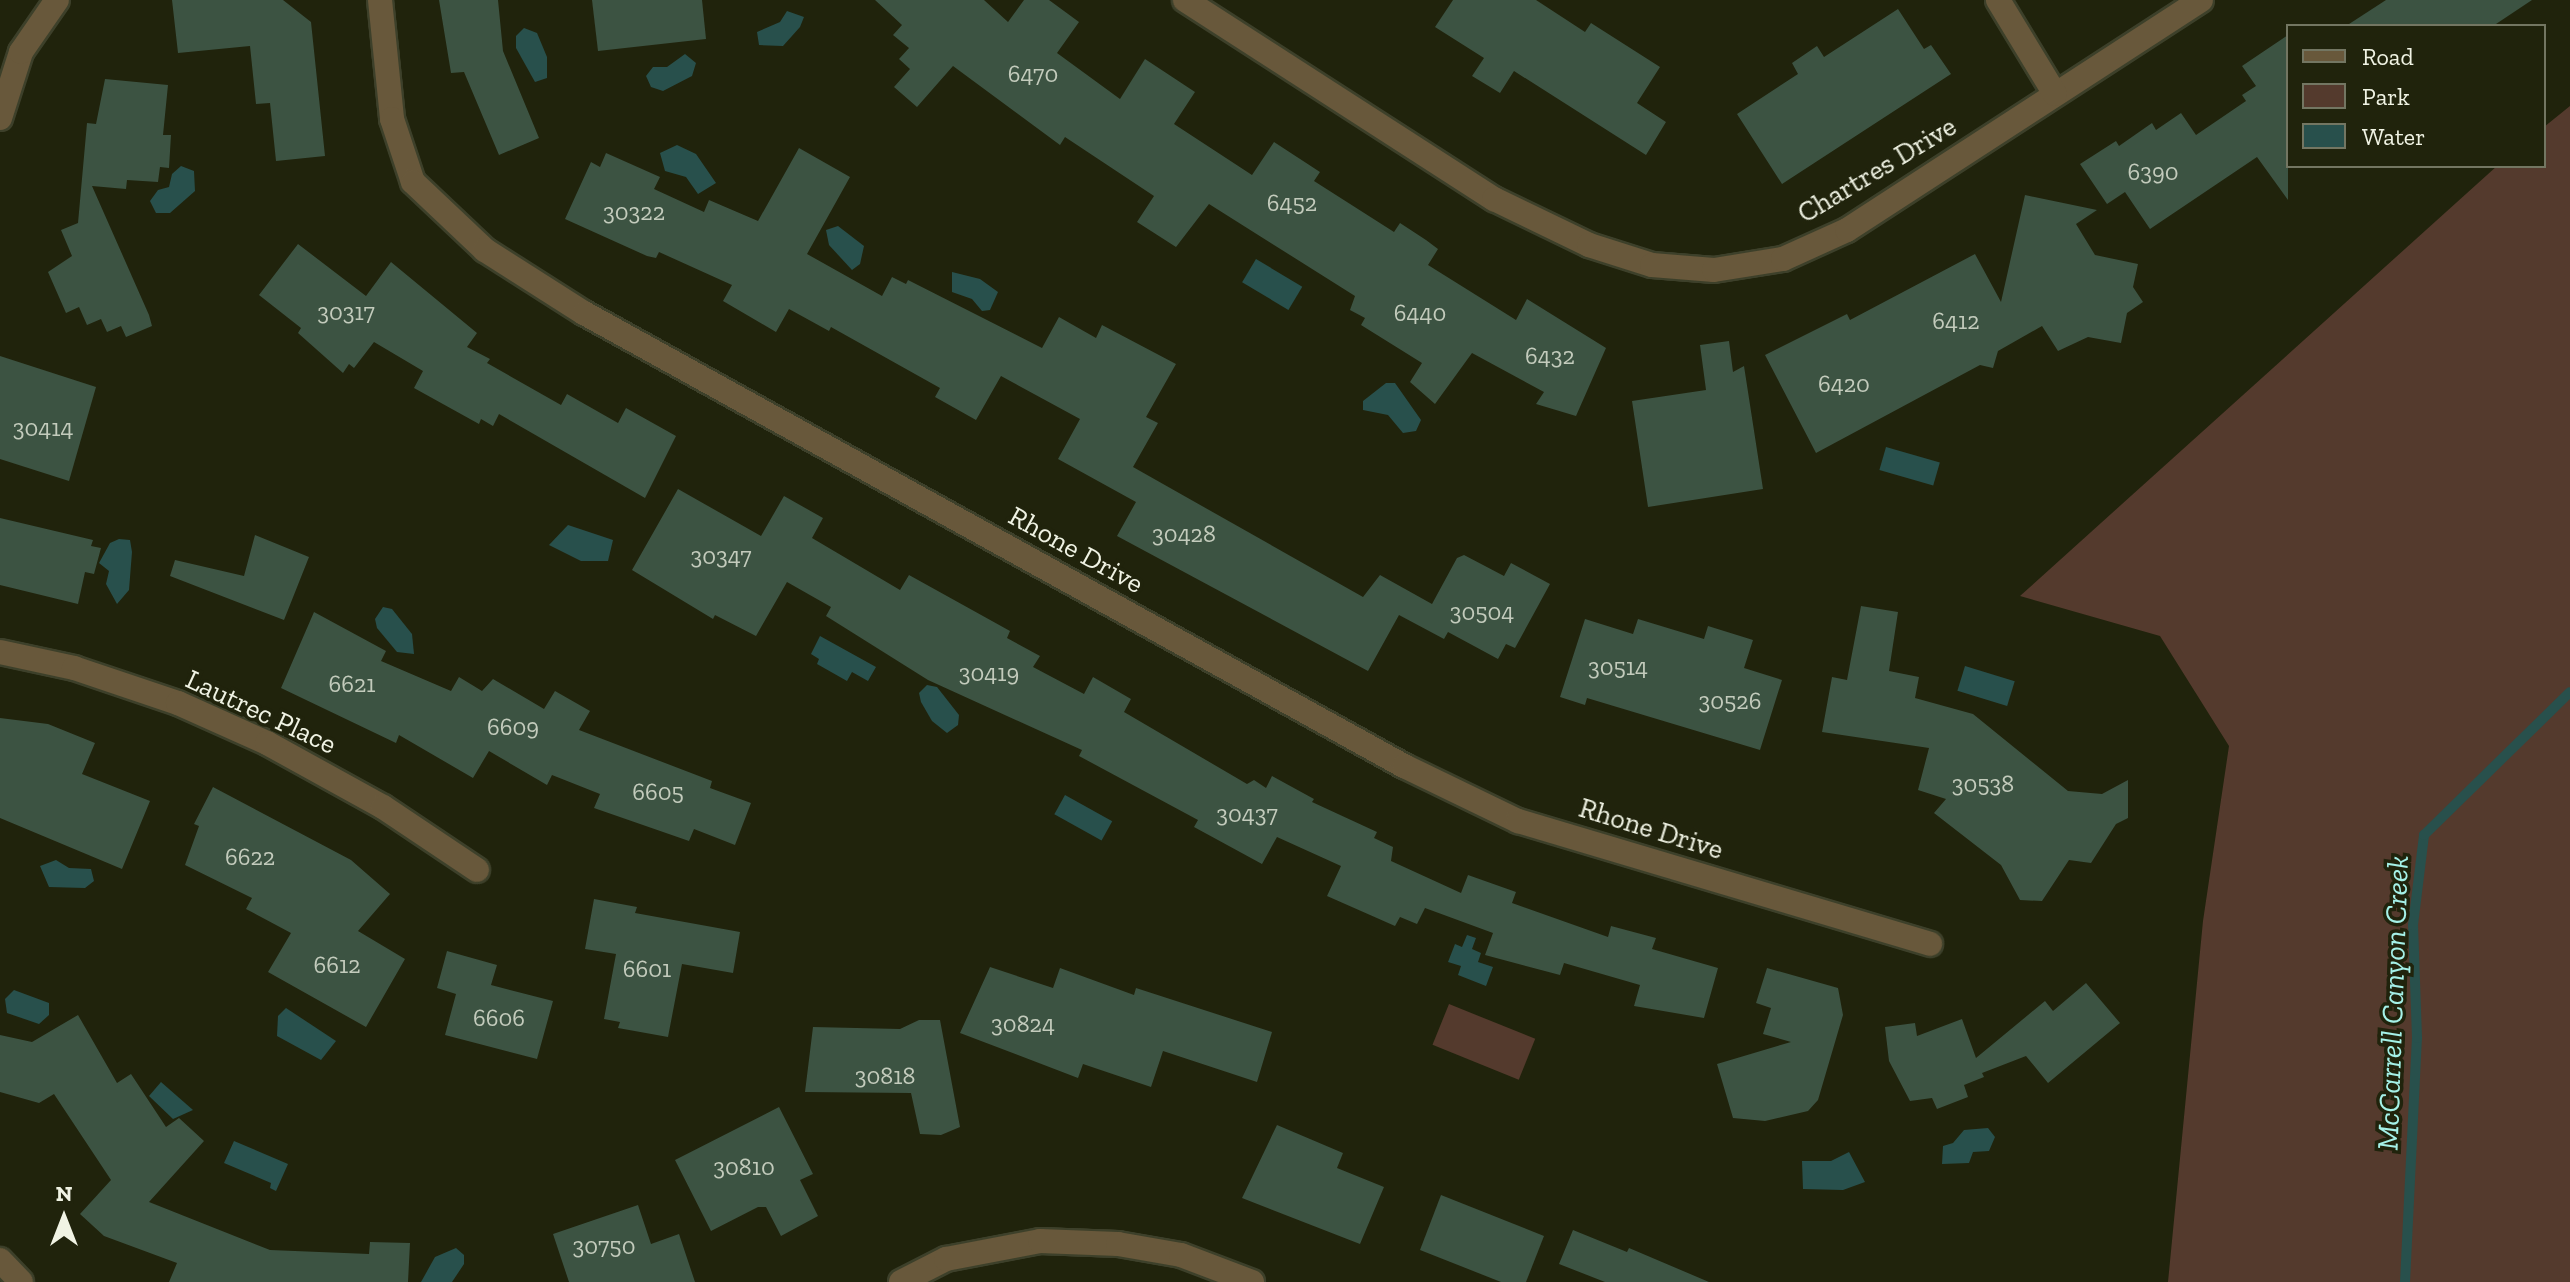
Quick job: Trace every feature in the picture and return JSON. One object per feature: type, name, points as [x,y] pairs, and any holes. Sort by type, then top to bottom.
[{"type":"street","points":[[0,118],[21,52],[57,0]]},
{"type":"street","name":"Rhone Drive","points":[[380,0],[392,119],[413,182],[485,250],[584,313],[1404,766],[1518,821],[1930,944]]},
{"type":"street","name":"Chartres Drive","points":[[1185,0],[1494,199],[1589,245],[1652,265],[1714,270],[1783,259],[1847,230],[2201,0]]},
{"type":"street","points":[[1998,0],[2055,94]]},
{"type":"street","name":"Lautrec Place","points":[[0,652],[74,668],[178,703],[267,743],[383,807],[477,870]]},
{"type":"street","points":[[901,1282],[946,1259],[1040,1241],[1118,1244],[1181,1255],[1252,1282]]},
{"type":"street","points":[[0,1260],[21,1282]]},
{"type":"green space","points":[[2570,106],[2570,1282],[2168,1282],[2203,921],[2229,746],[2160,636],[2020,596],[2495,168],[2546,168],[2546,125]]},
{"type":"green space","points":[[1449,1004],[1535,1039],[1519,1080],[1433,1045]]},
{"type":"water","points":[[787,11],[804,17],[800,27],[783,46],[759,45],[757,32],[780,22]]},
{"type":"water","points":[[524,28],[537,33],[547,57],[547,78],[535,82],[516,48],[516,36]]},
{"type":"water","points":[[685,54],[696,63],[692,76],[663,91],[651,87],[646,76],[653,67],[667,67]]},
{"type":"water","points":[[677,145],[696,154],[716,183],[698,194],[686,177],[665,171],[660,153]]},
{"type":"water","points":[[181,166],[194,171],[195,191],[170,213],[156,213],[150,201],[158,190],[169,187],[172,174]]},
{"type":"water","points":[[838,226],[864,246],[860,264],[852,270],[829,245],[826,230]]},
{"type":"water","points":[[1256,259],[1302,287],[1288,310],[1242,282]]},
{"type":"water","points":[[952,272],[980,279],[998,292],[990,310],[982,311],[972,299],[952,292]]},
{"type":"water","points":[[1386,383],[1395,383],[1421,420],[1416,431],[1403,433],[1388,415],[1363,410],[1363,401]]},
{"type":"water","points":[[1886,447],[1940,462],[1933,486],[1879,470]]},
{"type":"water","points":[[568,525],[613,540],[608,561],[581,561],[549,545]]},
{"type":"water","points":[[119,539],[130,540],[132,552],[129,590],[117,604],[106,584],[109,571],[99,563],[110,543]]},
{"type":"water","points":[[383,607],[392,609],[412,634],[414,654],[397,652],[377,628],[375,619]]},
{"type":"water","points":[[820,636],[876,667],[868,681],[852,672],[847,681],[817,664],[819,659],[811,654]]},
{"type":"water","points":[[1965,666],[2015,681],[2007,706],[1957,691]]},
{"type":"water","points":[[927,685],[937,687],[959,715],[958,725],[947,733],[932,721],[921,702],[919,693]]},
{"type":"water","points":[[1065,795],[1112,821],[1102,840],[1054,814]]},
{"type":"water","points":[[56,860],[69,868],[91,869],[94,881],[85,888],[49,887],[40,866]]},
{"type":"water","points":[[1467,935],[1476,938],[1472,949],[1481,953],[1478,962],[1493,967],[1486,986],[1458,975],[1461,966],[1448,962],[1455,944],[1462,947]]},
{"type":"water","points":[[14,990],[49,1003],[49,1015],[39,1024],[7,1013],[5,999]]},
{"type":"water","points":[[286,1008],[336,1041],[321,1060],[277,1036],[278,1016]]},
{"type":"water","points":[[161,1082],[193,1110],[173,1119],[149,1096]]},
{"type":"water","points":[[1988,1128],[1995,1137],[1989,1151],[1973,1152],[1969,1163],[1942,1164],[1943,1146],[1953,1143],[1964,1130]]},
{"type":"water","points":[[234,1141],[288,1164],[276,1191],[270,1188],[271,1183],[224,1163]]},
{"type":"water","points":[[1849,1152],[1865,1182],[1843,1190],[1803,1189],[1802,1161],[1831,1161]]},
{"type":"water","points":[[456,1248],[464,1255],[464,1264],[452,1282],[421,1282],[435,1257]]},
{"type":"building","points":[[172,0],[283,0],[311,22],[325,156],[276,161],[270,103],[256,104],[250,46],[178,53]]},
{"type":"building","points":[[439,0],[498,0],[503,51],[539,138],[499,155],[464,72],[451,73]]},
{"type":"building","points":[[592,0],[702,0],[706,39],[598,51]]},
{"type":"building","points":[[875,0],[984,0],[1008,22],[1024,0],[1049,0],[1079,22],[1057,53],[1120,99],[1145,59],[1195,92],[1174,124],[1252,175],[1274,142],[1320,172],[1314,181],[1394,232],[1400,223],[1426,240],[1438,249],[1428,265],[1516,320],[1527,299],[1606,348],[1576,416],[1536,404],[1544,392],[1472,353],[1435,404],[1410,382],[1422,363],[1361,325],[1365,318],[1350,310],[1355,296],[1209,204],[1176,247],[1137,222],[1154,196],[1065,137],[1060,145],[953,66],[917,107],[894,87],[910,69],[899,59],[909,48],[893,35],[902,25]]},
{"type":"building","points":[[1453,0],[1536,0],[1585,32],[1591,23],[1660,67],[1637,103],[1666,122],[1646,155],[1514,71],[1500,93],[1472,76],[1484,58],[1435,27]]},
{"type":"building","points":[[2386,0],[2532,0],[2496,24],[2349,24]]},
{"type":"building","points":[[1898,9],[1924,49],[1931,45],[1951,74],[1782,184],[1737,114],[1798,74],[1792,63],[1817,46],[1824,57]]},
{"type":"building","points":[[2286,36],[2288,200],[2257,157],[2150,229],[2125,192],[2107,204],[2080,164],[2116,141],[2119,146],[2152,123],[2156,130],[2181,113],[2196,135],[2246,101],[2242,95],[2256,86],[2242,66]]},
{"type":"building","points":[[105,79],[168,85],[163,135],[171,135],[169,168],[160,167],[158,182],[127,180],[126,189],[92,186],[152,326],[126,337],[121,326],[107,332],[101,319],[87,325],[79,307],[66,313],[48,272],[72,256],[61,230],[78,223],[87,123],[96,124]]},
{"type":"building","points":[[799,148],[850,177],[807,254],[882,296],[892,277],[906,284],[908,280],[1042,348],[1059,317],[1096,338],[1102,325],[1176,364],[1146,417],[1158,423],[1133,467],[1363,597],[1380,575],[1432,604],[1457,558],[1464,555],[1504,576],[1511,563],[1550,584],[1515,648],[1506,644],[1498,659],[1448,632],[1444,639],[1399,615],[1368,671],[1117,536],[1136,502],[1058,459],[1080,419],[1001,376],[976,420],[935,397],[940,388],[831,327],[829,331],[789,309],[776,332],[723,301],[732,285],[659,252],[656,258],[647,256],[565,219],[591,162],[600,167],[606,153],[660,177],[654,189],[704,212],[709,200],[758,221]]},
{"type":"building","points":[[2025,195],[2097,210],[2076,224],[2095,255],[2138,264],[2133,287],[2143,302],[2127,313],[2121,343],[2088,337],[2058,351],[2042,326],[1998,351],[1993,368],[1980,365],[1816,453],[1765,355],[1847,314],[1850,320],[1975,254],[2001,302]]},
{"type":"building","points":[[298,244],[366,296],[391,262],[477,333],[467,347],[490,359],[487,363],[561,405],[567,394],[618,423],[626,408],[676,436],[645,498],[499,414],[493,426],[481,419],[479,424],[414,388],[423,371],[374,342],[354,368],[349,364],[343,373],[298,333],[301,328],[259,295]]},
{"type":"building","points":[[1729,341],[1733,372],[1744,366],[1763,489],[1648,507],[1632,401],[1706,390],[1700,345]]},
{"type":"building","points":[[0,356],[96,387],[69,481],[0,459]]},
{"type":"building","points":[[678,489],[761,536],[784,496],[823,518],[812,538],[900,590],[909,575],[1010,631],[1007,638],[1040,656],[1033,667],[1084,694],[1093,677],[1131,699],[1124,712],[1247,784],[1254,780],[1266,788],[1272,776],[1314,799],[1312,802],[1377,832],[1374,838],[1393,847],[1391,861],[1461,893],[1468,875],[1516,892],[1512,903],[1608,937],[1611,926],[1656,938],[1652,949],[1718,968],[1704,1018],[1634,1006],[1640,985],[1564,963],[1560,975],[1485,955],[1493,933],[1425,908],[1417,924],[1400,917],[1395,926],[1327,896],[1341,866],[1277,837],[1262,864],[1194,827],[1198,820],[1079,756],[1082,750],[928,680],[826,616],[831,607],[787,582],[756,636],[715,615],[713,619],[632,570]]},
{"type":"building","points":[[0,518],[93,540],[91,546],[101,548],[94,574],[85,572],[78,604],[0,585]]},
{"type":"building","points":[[255,535],[309,557],[284,620],[170,576],[175,560],[244,576]]},
{"type":"building","points":[[1861,606],[1898,612],[1889,671],[1919,677],[1915,698],[1973,714],[2068,791],[2102,794],[2128,780],[2128,818],[2116,824],[2091,863],[2069,860],[2042,901],[2020,900],[2001,865],[1934,813],[1946,799],[1918,790],[1929,748],[1822,732],[1832,677],[1847,680]]},
{"type":"building","points":[[314,612],[386,651],[381,661],[451,691],[459,677],[482,691],[493,679],[544,709],[555,691],[590,711],[579,730],[712,781],[710,788],[751,803],[735,845],[694,829],[689,841],[594,808],[600,794],[552,775],[547,785],[489,751],[473,778],[399,735],[396,743],[281,688]]},
{"type":"building","points":[[1585,619],[1633,634],[1638,619],[1704,639],[1708,626],[1753,640],[1744,668],[1782,680],[1760,750],[1587,698],[1585,705],[1560,697]]},
{"type":"building","points":[[0,718],[48,724],[95,743],[82,774],[150,801],[122,869],[0,818]]},
{"type":"building","points":[[213,787],[351,860],[390,894],[358,931],[405,959],[366,1027],[268,972],[291,933],[246,909],[252,898],[185,865],[199,826],[194,824]]},
{"type":"building","points":[[594,899],[637,907],[635,913],[740,932],[733,973],[682,964],[668,1037],[618,1028],[620,1022],[604,1019],[616,954],[585,949]]},
{"type":"building","points":[[447,951],[497,965],[491,985],[553,1001],[537,1059],[445,1035],[456,994],[437,988]]},
{"type":"building","points":[[990,967],[1053,988],[1060,968],[1134,995],[1136,988],[1272,1032],[1257,1082],[1163,1051],[1151,1087],[1083,1064],[1078,1078],[960,1033]]},
{"type":"building","points":[[1767,968],[1838,988],[1843,1015],[1818,1100],[1808,1111],[1765,1121],[1733,1118],[1717,1064],[1791,1042],[1763,1034],[1771,1008],[1756,1003]]},
{"type":"building","points":[[2086,983],[2120,1023],[2048,1083],[2026,1056],[1982,1073],[1984,1077],[1964,1085],[1968,1097],[1937,1109],[1932,1098],[1910,1101],[1889,1061],[1885,1027],[1915,1023],[1917,1036],[1962,1019],[1976,1058],[2045,1001],[2053,1011]]},
{"type":"building","points":[[78,1015],[117,1083],[131,1074],[166,1127],[179,1118],[204,1141],[149,1202],[270,1250],[369,1254],[370,1242],[410,1243],[408,1282],[169,1282],[177,1263],[104,1236],[80,1214],[111,1180],[54,1094],[39,1103],[0,1092],[0,1035],[32,1042]]},
{"type":"building","points":[[919,1020],[940,1020],[960,1127],[941,1135],[920,1134],[911,1093],[805,1092],[813,1027],[900,1029]]},
{"type":"building","points":[[779,1107],[813,1174],[800,1180],[818,1216],[781,1236],[766,1207],[758,1207],[711,1231],[675,1160]]},
{"type":"building","points":[[1277,1125],[1343,1153],[1337,1168],[1384,1187],[1360,1244],[1242,1198]]},
{"type":"building","points":[[1441,1195],[1544,1236],[1526,1282],[1501,1282],[1420,1250]]},
{"type":"building","points":[[638,1205],[651,1244],[679,1234],[695,1282],[569,1282],[553,1234]]},
{"type":"building","points":[[1573,1230],[1627,1252],[1629,1248],[1709,1282],[1605,1282],[1559,1264]]},
{"type":"waterway","name":"McCarrell Canyon Creek","points":[[2405,1282],[2417,1038],[2413,925],[2424,835],[2570,692]]}]
